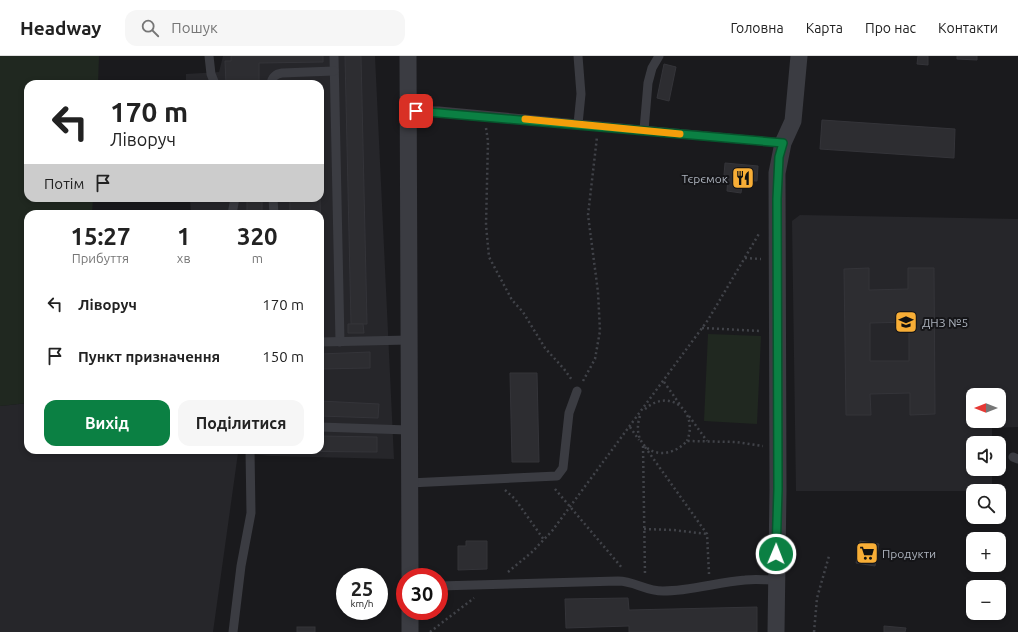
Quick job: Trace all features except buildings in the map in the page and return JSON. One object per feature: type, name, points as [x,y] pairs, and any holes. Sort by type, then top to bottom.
[{"type":"street","points":[[408,56],[408,430],[410,568]]},
{"type":"street","points":[[776,632],[778,446],[777,173],[783,143],[793,121],[799,56]]},
{"type":"street","points":[[410,620],[410,632]]},
{"type":"lane","points":[[209,56],[211,74],[213,80]]},
{"type":"lane","points":[[334,56],[340,342]]},
{"type":"lane","points":[[578,56],[580,94],[578,124]]},
{"type":"lane","points":[[644,130],[649,76],[659,56]]},
{"type":"lane","points":[[271,80],[276,74],[334,72]]},
{"type":"lane","points":[[408,111],[483,115],[783,143]]},
{"type":"lane","points":[[324,342],[409,340]]},
{"type":"lane","points":[[409,483],[494,478],[546,478],[557,476],[563,468],[569,413],[577,391]]},
{"type":"lane","points":[[324,427],[408,430]]},
{"type":"lane","points":[[233,632],[241,566],[251,513],[250,454]]},
{"type":"lane","points":[[448,586],[625,581],[645,589],[663,591],[710,586],[745,580],[776,580]]},
{"type":"path","points":[[483,115],[488,135],[486,225],[489,257],[512,300],[523,312],[546,348],[569,375],[577,391]]},
{"type":"path","points":[[577,391],[592,366],[599,342],[598,292],[588,215],[589,197],[595,165],[598,126]]},
{"type":"path","points":[[430,632],[544,540],[641,413],[702,328],[764,226],[770,221],[777,221]]},
{"type":"path","points":[[702,328],[778,331]]},
{"type":"path","points":[[664,382],[707,442]]},
{"type":"path","points":[[643,445],[658,453],[666,454],[674,452],[687,441],[690,425],[684,410],[670,401],[662,401],[654,403],[641,413],[638,429],[643,445],[645,589]]},
{"type":"path","points":[[630,427],[707,534],[710,586]]},
{"type":"path","points":[[687,441],[778,446]]},
{"type":"path","points":[[494,478],[496,483],[515,499],[544,540]]},
{"type":"path","points":[[546,478],[621,566],[625,574],[625,581]]},
{"type":"path","points":[[644,529],[673,530],[707,534]]},
{"type":"path","points":[[814,632],[818,593],[829,556]]},
{"type":"shaded area","points":[[0,56],[99,56],[98,80],[24,80],[24,202],[93,202],[92,210],[24,210],[24,403],[0,406]]},
{"type":"shaded area","points":[[223,56],[375,56],[394,459],[271,456],[249,454],[324,454],[324,210],[191,210],[190,202],[324,202],[324,80],[186,80],[186,74],[219,72]]},
{"type":"shaded area","name":"ДНЗ №5","points":[[800,215],[1018,219],[1018,427],[1006,427],[1006,388],[966,388],[966,428],[992,428],[992,436],[966,436],[966,476],[992,476],[992,484],[966,484],[966,491],[796,491],[792,221]]},
{"type":"shaded area","points":[[708,334],[761,336],[757,424],[704,421]]},
{"type":"shaded area","points":[[24,403],[24,454],[238,454],[213,632],[0,632],[0,406]]},
{"type":"slow traffic","points":[[525,119],[680,134]]},
{"type":"place","name":"Тєрємок","points":[[743,178]]},
{"type":"place","name":"ДНЗ №5","points":[[906,322]]},
{"type":"place","name":"Продукти","points":[[867,553]]},
{"type":"route","points":[[416,111],[425,110],[783,143],[777,173],[778,489],[776,554]]}]
